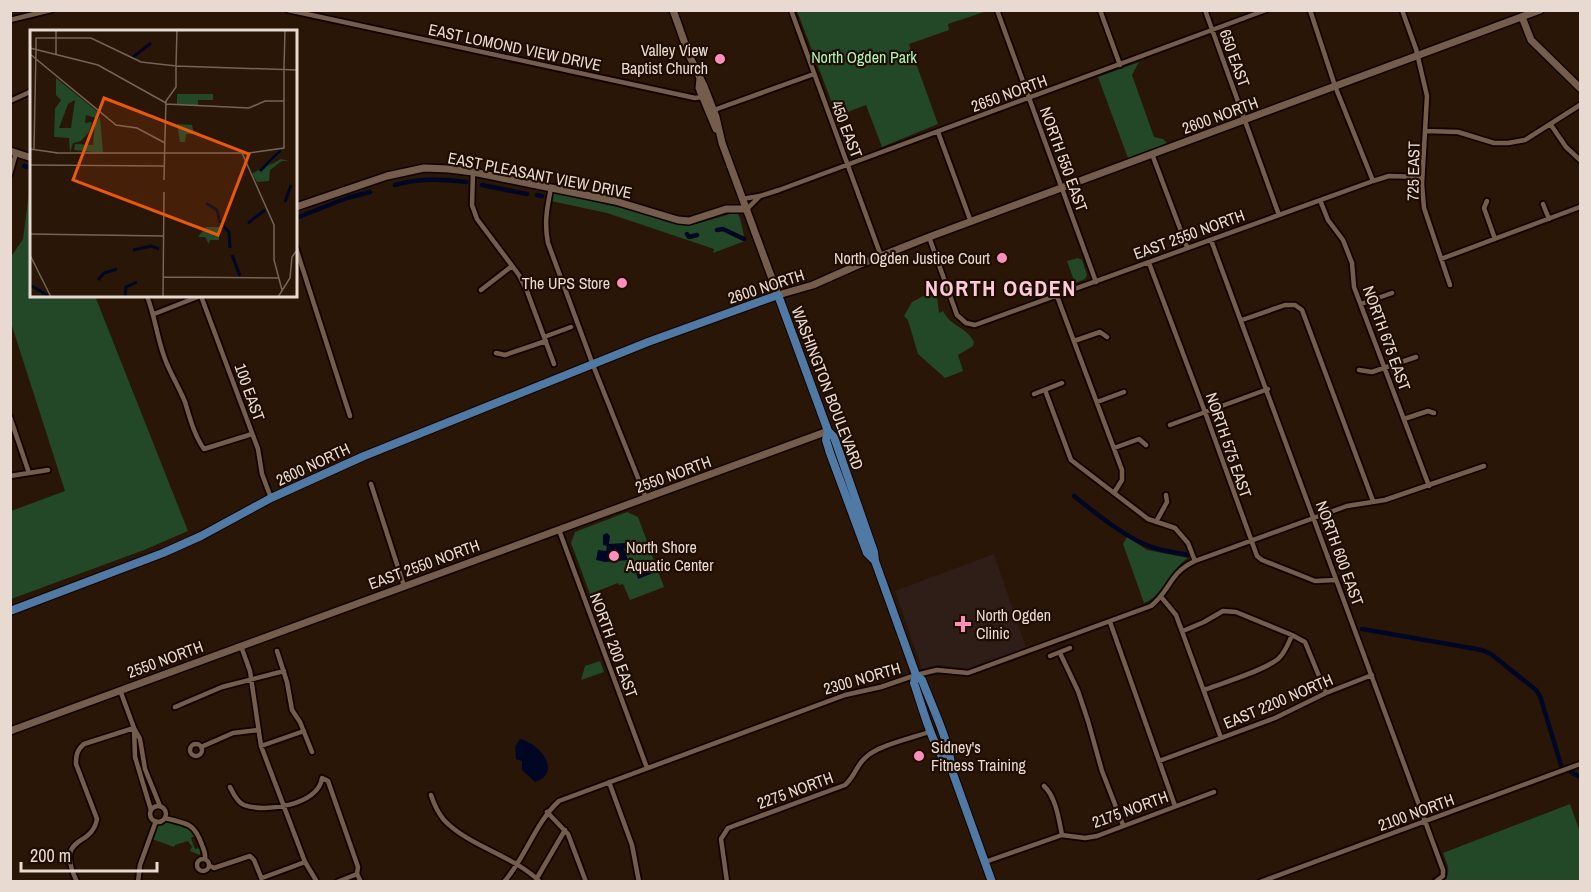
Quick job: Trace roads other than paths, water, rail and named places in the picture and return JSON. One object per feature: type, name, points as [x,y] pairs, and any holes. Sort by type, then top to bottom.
[{"type":"main road","name":"2600 NORTH","points":[[10,610],[163,553],[201,536],[271,498],[364,456],[648,342],[778,295]]},
{"type":"main road","name":"WASHINGTON BOULEVARD","points":[[778,295],[828,431],[834,437],[860,509],[875,561],[916,675],[922,680],[930,701],[951,759],[951,768],[992,882]]},
{"type":"main road","name":"WASHINGTON BOULEVARD","points":[[828,431],[826,440],[839,477],[867,553],[875,561]]},
{"type":"main road","name":"WASHINGTON BOULEVARD","points":[[916,675],[914,683],[943,761],[951,768]]},
{"type":"street","points":[[10,20],[51,10]]},
{"type":"street","name":"EAST LOMOND VIEW DRIVE","points":[[288,10],[695,98],[702,97]]},
{"type":"street","points":[[673,10],[699,78],[705,86],[719,133]]},
{"type":"street","name":"450 EAST","points":[[791,10],[881,256]]},
{"type":"street","name":"NORTH 550 EAST","points":[[997,10],[1096,282]]},
{"type":"street","points":[[1100,10],[1120,65]]},
{"type":"street","name":"650 EAST","points":[[1205,10],[1279,215]]},
{"type":"street","name":"2650 NORTH","points":[[742,199],[760,196],[848,165],[1266,10]]},
{"type":"street","points":[[1310,10],[1335,86],[1373,181]]},
{"type":"street","name":"725 EAST","points":[[1402,10],[1418,55],[1427,96],[1422,177],[1424,208],[1450,285]]},
{"type":"street","name":"2600 NORTH","points":[[778,295],[813,285],[929,237],[1540,10]]},
{"type":"street","points":[[1522,17],[1531,40],[1581,88]]},
{"type":"street","points":[[714,111],[814,74]]},
{"type":"street","points":[[699,78],[702,97],[710,119],[719,133]]},
{"type":"street","points":[[10,101],[30,92]]},
{"type":"street","points":[[1426,131],[1458,132],[1494,143],[1508,143],[1525,140],[1581,105]]},
{"type":"street","points":[[1551,125],[1566,147],[1581,160]]},
{"type":"street","points":[[938,132],[971,222]]},
{"type":"street","name":"WASHINGTON BOULEVARD","points":[[719,133],[778,295]]},
{"type":"street","points":[[10,174],[13,152],[30,157]]},
{"type":"street","points":[[1152,154],[1188,247]]},
{"type":"street","name":"EAST PLEASANT VIEW DRIVE","points":[[297,207],[400,172],[424,168],[473,172],[615,201],[678,220],[696,219],[726,209],[747,209]]},
{"type":"street","points":[[473,172],[472,205],[477,219],[519,275],[554,364]]},
{"type":"street","name":"EAST 2550 NORTH","points":[[929,237],[957,315],[966,323],[975,325],[1373,181],[1389,176],[1422,177]]},
{"type":"street","points":[[551,188],[546,214],[548,243],[646,498]]},
{"type":"street","name":"2650 NORTH","points":[[747,209],[760,196]]},
{"type":"street","points":[[726,209],[742,199]]},
{"type":"street","name":"NORTH 675 EAST","points":[[1320,200],[1328,220],[1343,240],[1352,263],[1354,287],[1429,486]]},
{"type":"street","points":[[1487,201],[1484,208],[1495,239]]},
{"type":"street","points":[[1543,204],[1549,219]]},
{"type":"street","points":[[1441,259],[1581,207]]},
{"type":"street","name":"NORTH 600 EAST","points":[[1211,240],[1268,389],[1313,518],[1443,870],[1443,876],[1435,882]]},
{"type":"street","points":[[297,251],[350,416]]},
{"type":"street","name":"NORTH 575 EAST","points":[[1149,263],[1257,556],[1315,581],[1336,580]]},
{"type":"street","points":[[481,290],[512,266]]},
{"type":"street","points":[[1361,304],[1392,293]]},
{"type":"street","points":[[1057,296],[1122,470],[1122,480],[1113,493]]},
{"type":"street","points":[[147,297],[165,360],[183,398],[198,440],[204,449],[252,434]]},
{"type":"street","points":[[154,314],[197,297]]},
{"type":"street","name":"100 EAST","points":[[200,297],[258,449],[262,474],[271,498]]},
{"type":"street","points":[[1242,320],[1285,305],[1295,305],[1302,310],[1373,501]]},
{"type":"street","points":[[496,353],[506,355],[571,327]]},
{"type":"street","points":[[1074,341],[1100,332],[1107,338]]},
{"type":"street","points":[[1359,370],[1372,372],[1416,357]]},
{"type":"street","points":[[1034,394],[1062,383]]},
{"type":"street","points":[[1170,425],[1268,389]]},
{"type":"street","points":[[1045,390],[1070,458],[1148,519],[1175,528],[1188,543],[1196,561]]},
{"type":"street","points":[[1097,402],[1124,392]]},
{"type":"street","points":[[1404,419],[1428,411],[1434,413]]},
{"type":"street","points":[[10,417],[29,473]]},
{"type":"street","name":"2550 NORTH","points":[[527,541],[828,431]]},
{"type":"street","points":[[1114,448],[1139,439],[1146,445]]},
{"type":"street","points":[[1221,738],[1176,615],[1162,598],[1172,579],[1183,567],[1347,506],[1385,500],[1484,466]]},
{"type":"street","points":[[10,476],[48,470]]},
{"type":"street","points":[[371,484],[404,586]]},
{"type":"street","points":[[1156,522],[1167,502],[1166,495]]},
{"type":"street","name":"NORTH 200 EAST","points":[[559,530],[647,768]]},
{"type":"street","name":"EAST 2550 NORTH","points":[[330,612],[527,541]]},
{"type":"street","name":"2300 NORTH","points":[[504,882],[517,865],[547,812],[559,801],[830,700],[937,670],[968,673],[1110,622],[1151,606],[1162,598]]},
{"type":"street","points":[[1182,631],[1223,611],[1236,612],[1292,635],[1305,642],[1326,693]]},
{"type":"street","name":"2550 NORTH","points":[[10,731],[330,612]]},
{"type":"street","points":[[1110,622],[1175,806]]},
{"type":"street","points":[[1204,690],[1277,660],[1286,649],[1292,635]]},
{"type":"street","points":[[241,646],[250,671],[261,746],[305,862],[317,882]]},
{"type":"street","points":[[1050,656],[1070,648]]},
{"type":"street","points":[[277,651],[284,671],[292,710],[304,731],[312,752]]},
{"type":"street","points":[[1060,652],[1078,691],[1102,771],[1123,825]]},
{"type":"street","points":[[175,707],[203,694],[284,671]]},
{"type":"street","name":"EAST 2200 NORTH","points":[[1159,761],[1275,718],[1326,693],[1372,675]]},
{"type":"street","points":[[120,690],[140,739],[145,769],[160,806],[166,812],[165,818]]},
{"type":"street","points":[[77,882],[70,868],[71,850],[77,842],[89,835],[96,827],[97,819],[76,764],[78,749],[84,744],[134,728]]},
{"type":"street","points":[[134,728],[135,757],[151,810],[151,818],[156,821],[165,818],[192,826],[198,831],[206,855],[205,859],[210,866],[214,868],[250,856],[262,880],[305,862]]},
{"type":"street","points":[[201,747],[233,733],[258,730]]},
{"type":"street","points":[[261,746],[304,731]]},
{"type":"street","name":"2275 NORTH","points":[[727,882],[721,846],[723,833],[734,824],[844,785],[853,778],[861,761],[873,752],[932,731]]},
{"type":"street","name":"2100 NORTH","points":[[1260,882],[1581,764]]},
{"type":"street","points":[[230,787],[243,804],[276,809],[311,795],[321,784],[322,778],[328,781],[358,867],[357,874],[361,882]]},
{"type":"street","points":[[609,782],[632,845],[639,882]]},
{"type":"street","points":[[1044,786],[1049,791],[1059,817],[1062,835]]},
{"type":"street","name":"2175 NORTH","points":[[985,862],[1062,835],[1085,838],[1097,836],[1214,792]]},
{"type":"street","points":[[431,795],[444,820],[454,828],[538,880],[565,830]]},
{"type":"street","points":[[151,810],[154,806],[160,806]]},
{"type":"street","points":[[547,812],[570,837],[586,882]]},
{"type":"street","points":[[138,882],[140,865],[156,821]]},
{"type":"street","points":[[205,859],[198,862],[198,868],[205,871],[210,866]]},
{"type":"street","points":[[337,882],[357,874]]},
{"type":"water","points":[[607,533],[610,536],[609,544],[625,543],[627,547],[624,549],[628,560],[605,562],[596,560],[598,550],[606,551],[607,546],[603,545],[603,535]]},
{"type":"water","points":[[650,564],[653,573],[638,579],[635,569]]},
{"type":"water","points":[[520,739],[535,746],[546,759],[547,772],[543,778],[535,782],[522,770],[522,761],[516,759],[515,747]]},
{"type":"waterway","points":[[24,166],[30,168]]},
{"type":"waterway","points":[[395,185],[430,180],[466,182]]},
{"type":"waterway","points":[[482,185],[527,194]]},
{"type":"waterway","points":[[297,218],[347,198],[370,192]]},
{"type":"waterway","points":[[537,195],[542,196]]},
{"type":"waterway","points":[[717,230],[723,229],[744,239]]},
{"type":"waterway","points":[[687,234],[689,237],[697,235]]},
{"type":"waterway","points":[[1074,496],[1113,526],[1135,539],[1155,548],[1188,555]]},
{"type":"waterway","points":[[1362,629],[1482,650],[1491,654],[1536,690],[1540,696],[1561,765]]},
{"type":"waterway","points":[[1571,772],[1580,777]]},
{"type":"place","name":"Valley View Baptist Church","points":[[720,59]]},
{"type":"place","name":"North Ogden Justice Court","points":[[1002,258]]},
{"type":"place","name":"The UPS Store","points":[[622,283]]},
{"type":"place","name":"North Shore Aquatic Center","points":[[614,556]]},
{"type":"place","name":"North Ogden Clinic","points":[[963,624]]},
{"type":"place","name":"Sidney's Fitness Training","points":[[919,756]]},
{"type":"district","name":"NORTH OGDEN","points":[[1001,288]]},
{"type":"park label","name":"North Ogden Park","points":[[864,57]]}]
